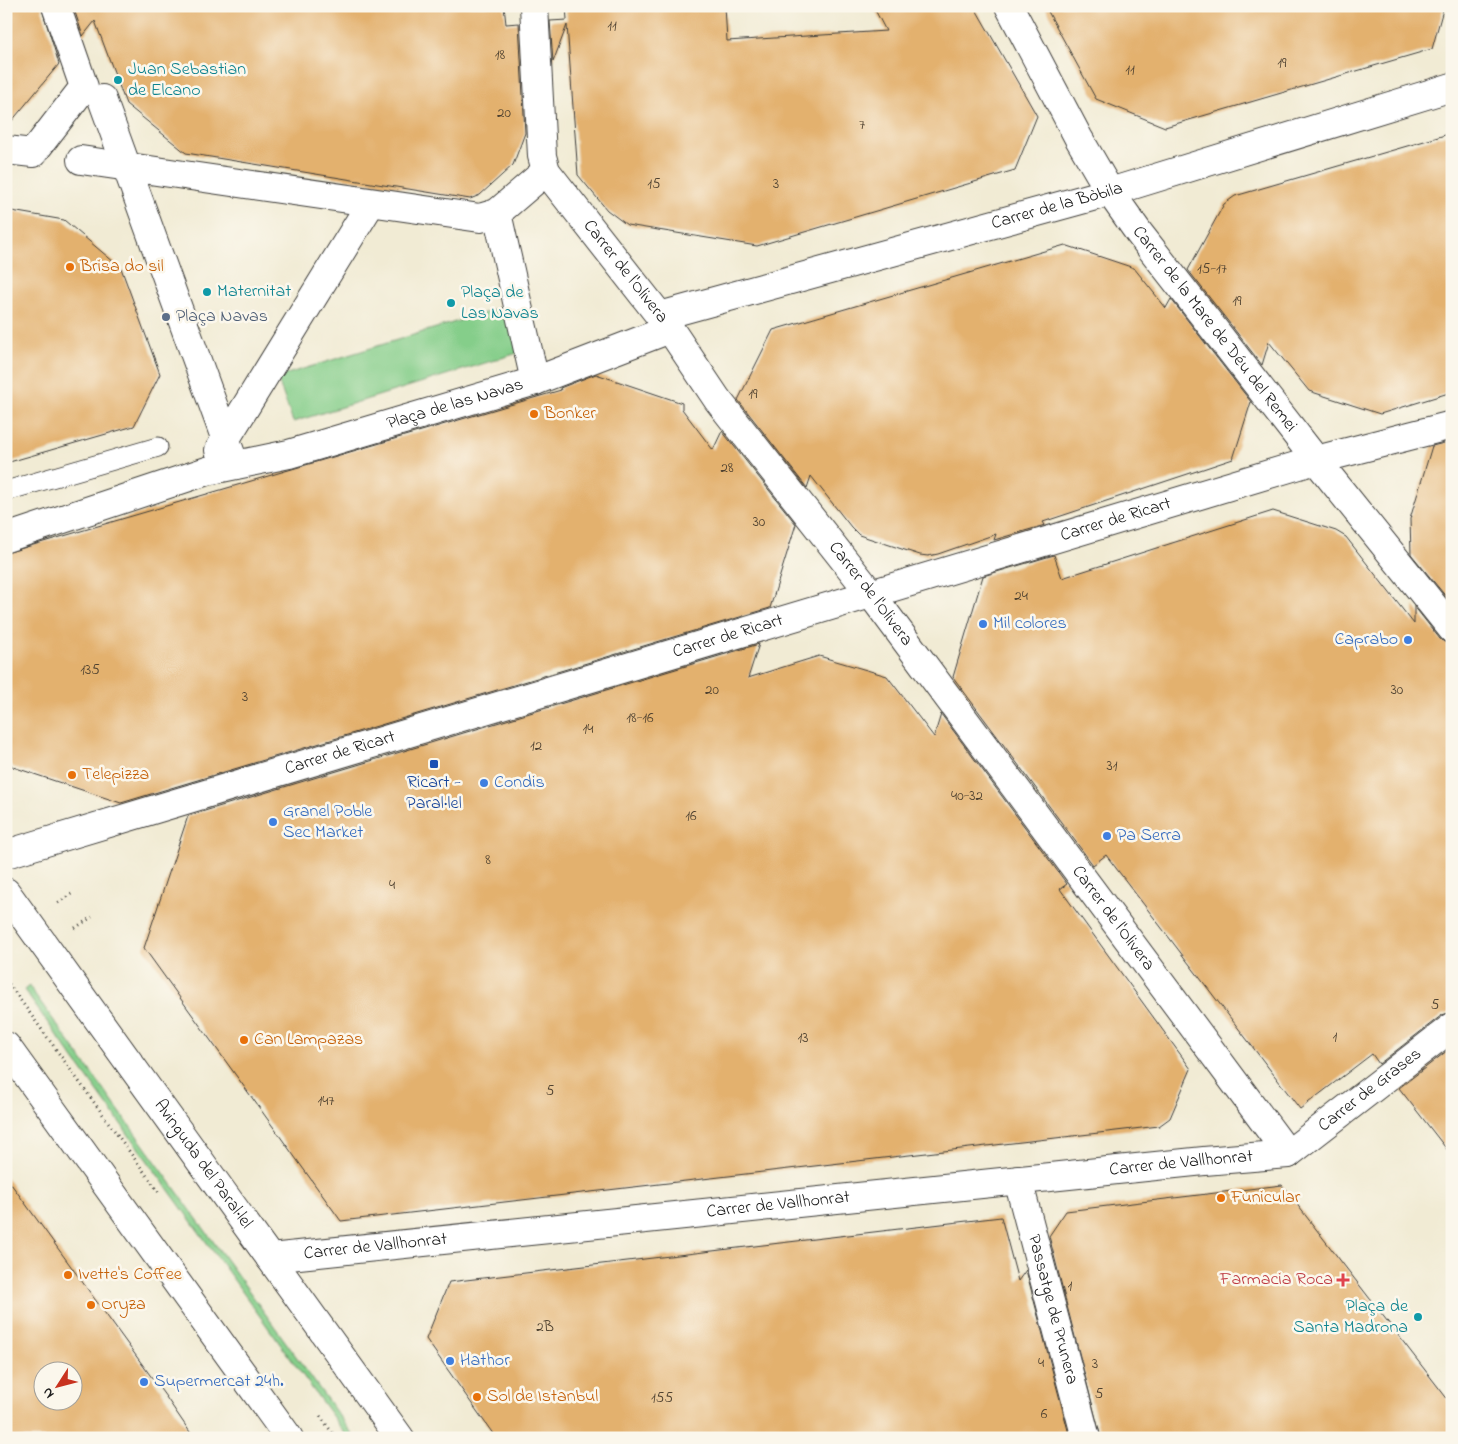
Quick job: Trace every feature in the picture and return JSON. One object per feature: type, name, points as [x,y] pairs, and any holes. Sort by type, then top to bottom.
[{"type":"street","points":[[19,151],[84,87],[56,6]]},
{"type":"street","name":"Carrer de l'Olivera","points":[[534,6],[542,156],[546,171],[665,322],[717,399],[871,594],[1288,1154]]},
{"type":"street","name":"Carrer de la Mare de Déu del Remei","points":[[1009,6],[1078,137],[1110,192],[1138,233],[1316,460],[1452,629]]},
{"type":"street","name":"Carrer de la Bòbila","points":[[665,322],[1110,192],[1452,87]]},
{"type":"street","points":[[102,99],[235,465]]},
{"type":"street","points":[[81,160],[480,218],[497,213],[546,171]]},
{"type":"street","points":[[207,471],[371,203]]},
{"type":"street","points":[[497,213],[535,381]]},
{"type":"street","name":"Plaça de las Navas","points":[[6,538],[207,471],[289,454],[535,381],[665,322]]},
{"type":"street","name":"Carrer de Ricart","points":[[6,854],[1316,460],[1452,425]]},
{"type":"street","name":"Avinguda del Paral·lel","points":[[6,892],[400,1438]]},
{"type":"street","name":"Carrer de Grases","points":[[1288,1154],[1452,1027]]},
{"type":"street","points":[[6,1046],[289,1438]]},
{"type":"street","name":"Carrer de Vallhonrat","points":[[270,1258],[1018,1180],[1288,1154]]},
{"type":"street","name":"Passatge de Prunera","points":[[1018,1180],[1086,1438]]},
{"type":"lane","points":[[6,491],[158,447]]},
{"type":"path","points":[[58,904],[74,892]]},
{"type":"path","points":[[68,933],[92,917]]},
{"type":"green space","points":[[504,307],[521,352],[293,422],[277,377]]},
{"type":"green space","points":[[29,986],[355,1438],[348,1438],[24,990]]},
{"type":"building","points":[[6,6],[41,6],[59,64],[6,128]]},
{"type":"building","points":[[73,6],[504,6],[506,24],[519,23],[525,133],[513,165],[480,195],[470,199],[186,153],[126,104],[95,21],[83,36]]},
{"type":"building","points":[[566,6],[725,6],[727,41],[886,31],[873,6],[974,6],[1037,116],[1015,170],[757,246],[627,225],[607,210],[578,175],[567,25],[553,62],[550,21],[567,20]]},
{"type":"building","points":[[1045,6],[1444,6],[1432,49],[1165,127],[1096,99]]},
{"type":"building","points":[[1452,133],[1452,392],[1380,414],[1309,391],[1269,342],[1262,365],[1188,270],[1224,204],[1235,196]]},
{"type":"building","points":[[6,210],[64,220],[121,268],[160,374],[134,426],[6,463]]},
{"type":"building","points":[[1065,245],[1134,268],[1166,308],[1171,299],[1251,402],[1233,459],[1043,522],[1045,525],[994,540],[996,534],[928,556],[859,535],[811,476],[807,488],[738,400],[773,330]]},
{"type":"building","points":[[596,374],[682,403],[682,409],[713,450],[722,431],[796,524],[770,608],[121,803],[13,767],[6,758],[6,553],[561,390],[560,388]]},
{"type":"building","points":[[1452,441],[1452,604],[1411,554],[1410,519],[1432,446]]},
{"type":"building","points":[[1273,511],[1336,531],[1346,537],[1414,624],[1414,606],[1440,639],[1452,644],[1452,1012],[1442,1015],[1379,1064],[1372,1054],[1300,1109],[1106,855],[1093,865],[953,677],[983,576],[1054,555],[1062,578]]},
{"type":"building","points":[[759,644],[748,678],[819,656],[887,676],[934,737],[941,714],[1067,884],[1060,889],[1191,1069],[1170,1118],[1159,1126],[341,1221],[144,948],[188,816]]},
{"type":"building","points":[[1452,1047],[1452,1156],[1399,1088]]},
{"type":"building","points":[[6,1177],[166,1397],[194,1438],[6,1438]]},
{"type":"building","points":[[1282,1185],[1452,1405],[1452,1438],[1101,1438],[1049,1236],[1066,1211]]},
{"type":"building","points":[[1001,1217],[1018,1281],[1026,1270],[1070,1438],[496,1438],[426,1339],[449,1282]]},
{"type":"place","name":"Juan Sebastian de Elcano","points":[[118,80]]},
{"type":"place","name":"Brisa do sil","points":[[70,267]]},
{"type":"place","name":"Maternitat","points":[[207,292]]},
{"type":"place","name":"Plaça de Las Navas","points":[[451,303]]},
{"type":"place","name":"Plaça Navas","points":[[166,317]]},
{"type":"place","name":"Bonker","points":[[534,414]]},
{"type":"place","name":"Mil colores","points":[[983,624]]},
{"type":"place","name":"Caprabo","points":[[1408,640]]},
{"type":"place","name":"Ricart - Paral·lel","points":[[434,764]]},
{"type":"place","name":"Telepizza","points":[[72,775]]},
{"type":"place","name":"Condis","points":[[484,783]]},
{"type":"place","name":"Granel Poble Sec Market","points":[[273,822]]},
{"type":"place","name":"Pa Serra","points":[[1107,836]]},
{"type":"place","name":"Can Lampazas","points":[[244,1040]]},
{"type":"place","name":"Funicular","points":[[1221,1198]]},
{"type":"place","name":"Ivette's Coffee","points":[[68,1275]]},
{"type":"place","name":"Farmacia Roca","points":[[1343,1280]]},
{"type":"place","name":"Oryza","points":[[91,1305]]},
{"type":"place","name":"Plaça de Santa Madrona","points":[[1418,1317]]},
{"type":"place","name":"Hathor","points":[[450,1361]]},
{"type":"place","name":"Supermercat 24h.","points":[[144,1382]]},
{"type":"place","name":"Sol de Istanbul","points":[[477,1397]]}]
